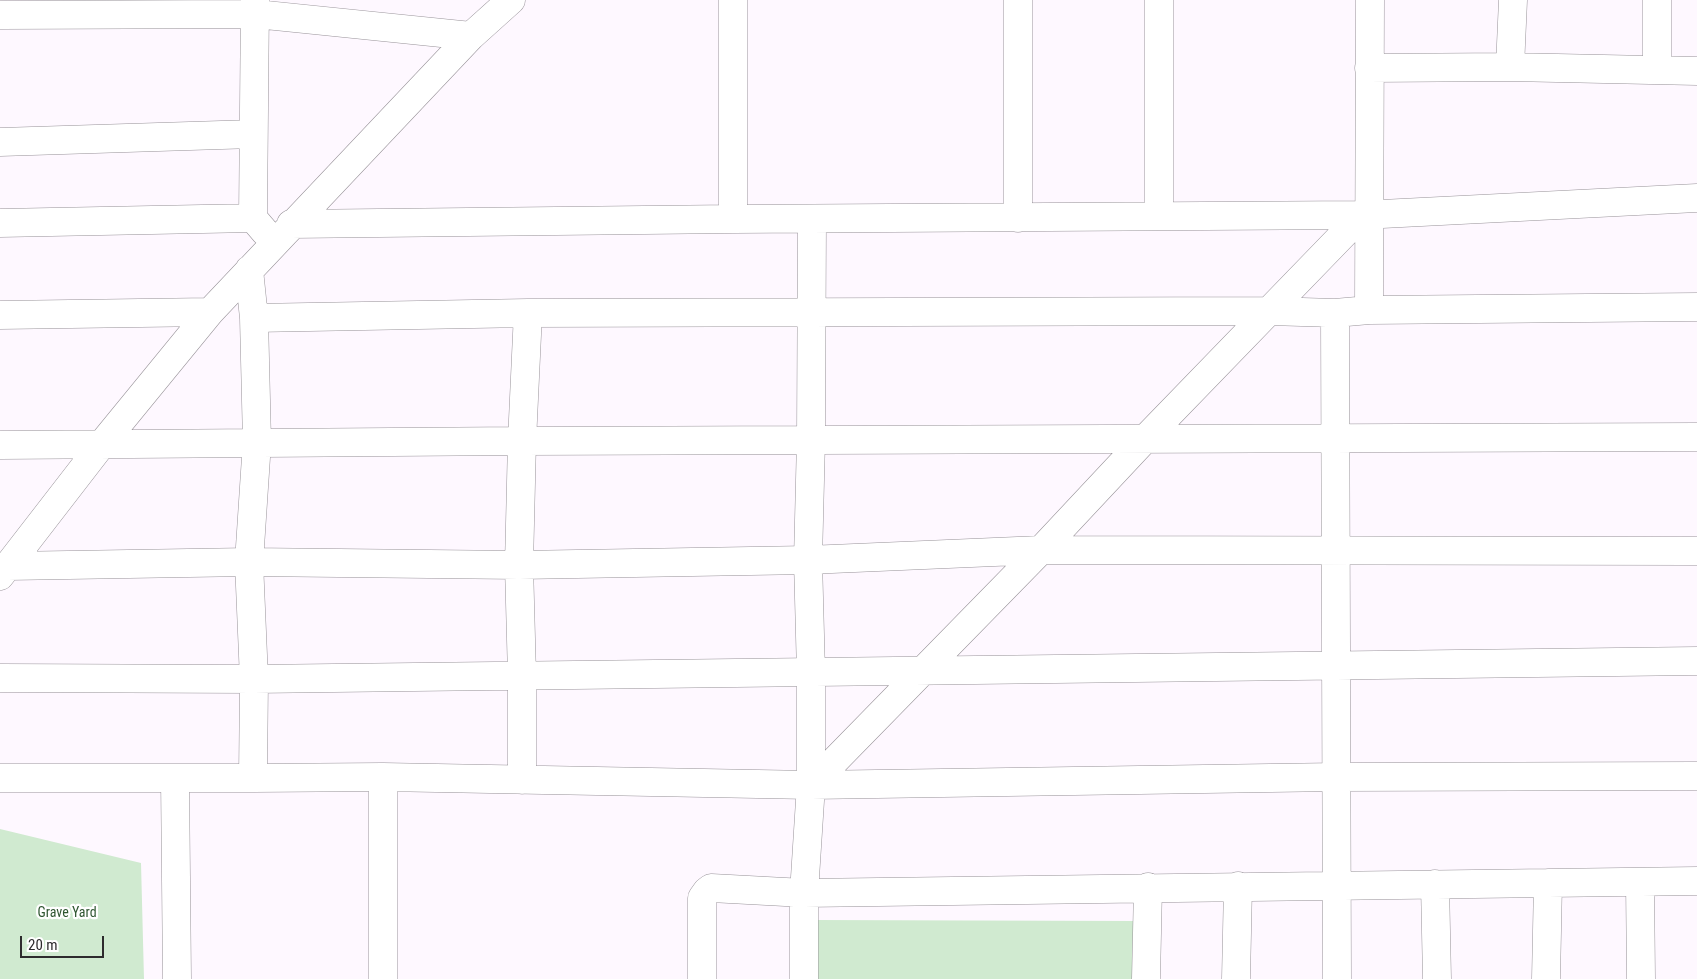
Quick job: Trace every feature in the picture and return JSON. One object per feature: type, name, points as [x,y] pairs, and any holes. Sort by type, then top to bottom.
[{"type":"street","points":[[4,571],[102,444],[210,312],[470,36],[511,0]]},
{"type":"street","points":[[733,0],[733,219]]},
{"type":"street","points":[[1018,0],[1018,218]]},
{"type":"street","points":[[1159,0],[1159,216]]},
{"type":"street","points":[[1369,310],[1366,215],[1370,0]]},
{"type":"street","points":[[1510,67],[1513,0]]},
{"type":"street","points":[[1656,70],[1657,0]]},
{"type":"street","points":[[0,15],[255,7],[470,36]]},
{"type":"street","points":[[255,7],[253,218],[262,230],[284,232],[733,219],[1366,215],[1697,198]]},
{"type":"street","points":[[1369,68],[1510,67],[1697,71]]},
{"type":"street","points":[[0,142],[253,134]]},
{"type":"street","points":[[811,785],[1041,550],[1269,311],[1366,215]]},
{"type":"street","points":[[0,224],[253,218]]},
{"type":"street","points":[[804,979],[804,893],[811,785],[808,560],[811,440],[812,219]]},
{"type":"street","points":[[250,270],[254,318],[257,442],[249,562],[254,679],[253,778]]},
{"type":"street","points":[[254,318],[528,313],[1269,311],[1335,313],[1369,310],[1697,307]]},
{"type":"street","points":[[0,315],[210,312]]},
{"type":"street","points":[[522,780],[522,676],[518,565],[528,313]]},
{"type":"street","points":[[1335,313],[1337,979]]},
{"type":"street","points":[[0,445],[257,442],[1697,437]]},
{"type":"street","points":[[4,571],[249,562],[518,565],[808,560],[1041,550],[1697,551]]},
{"type":"street","points":[[0,678],[254,679],[1697,662]]},
{"type":"street","points":[[0,778],[383,778],[811,785],[1336,776],[1697,776]]},
{"type":"street","points":[[174,778],[177,979]]},
{"type":"street","points":[[383,778],[383,979]]},
{"type":"street","points":[[702,979],[702,898],[711,888],[804,893],[1697,881]]},
{"type":"street","points":[[1640,882],[1641,979]]},
{"type":"street","points":[[1546,979],[1548,883]]},
{"type":"street","points":[[1435,884],[1437,979]]},
{"type":"street","points":[[1236,979],[1238,886]]},
{"type":"street","points":[[1146,979],[1148,887]]},
{"type":"green space","name":"Grave Yard","points":[[0,829],[141,863],[144,979],[0,979]]},
{"type":"green space","points":[[813,920],[1139,921],[1138,979],[813,979]]}]
